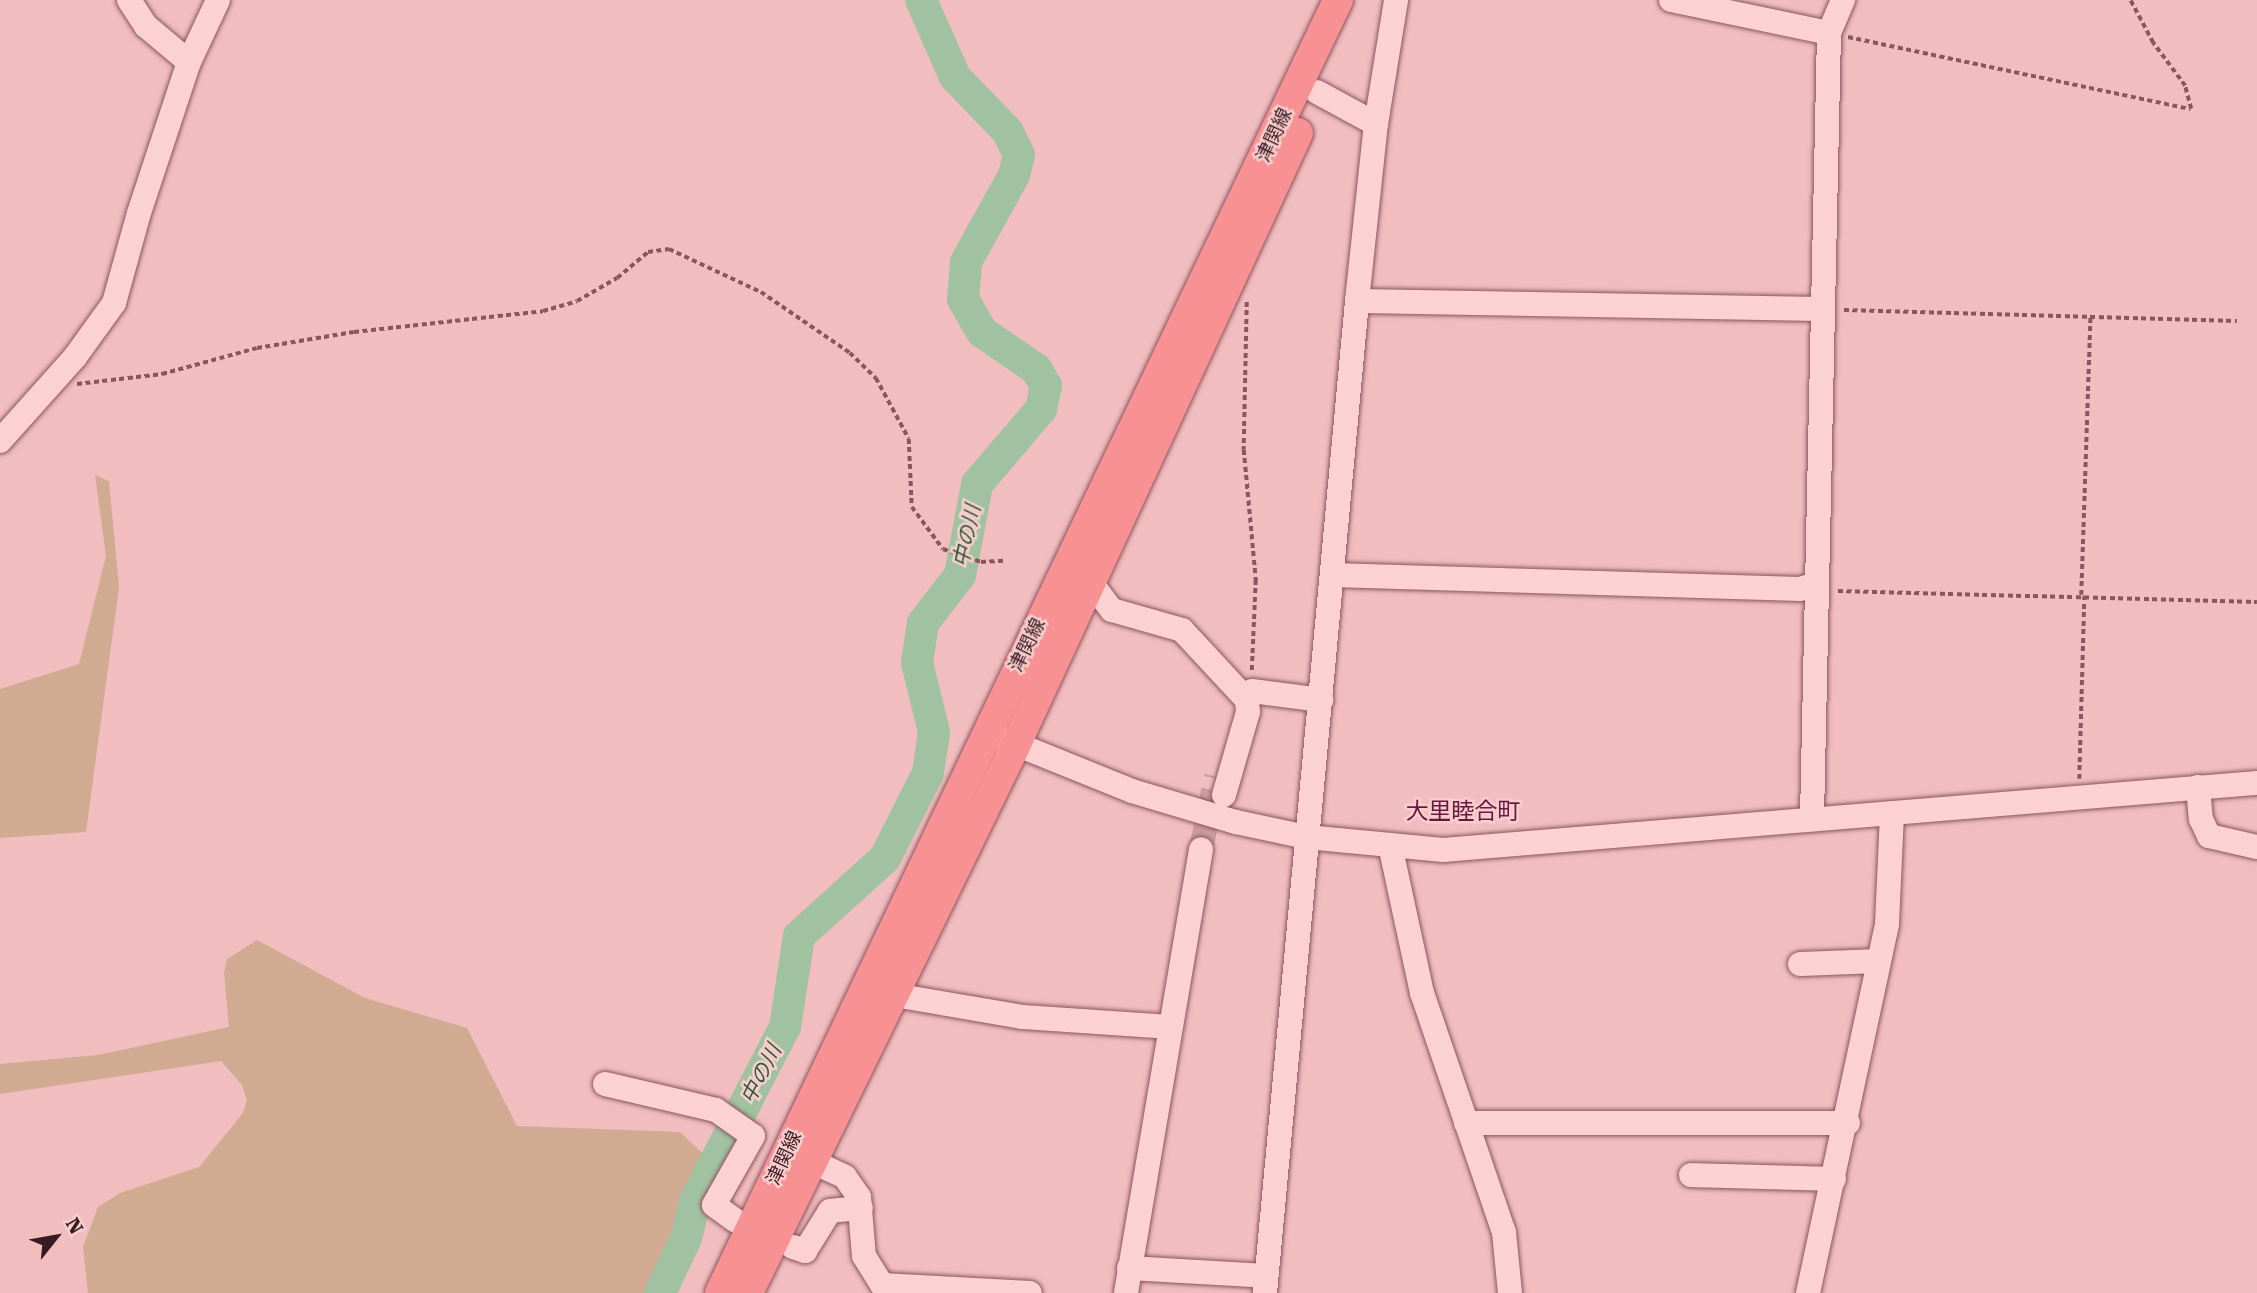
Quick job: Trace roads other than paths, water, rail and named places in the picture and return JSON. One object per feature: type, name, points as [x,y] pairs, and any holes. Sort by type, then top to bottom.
[{"type":"main road","name":"津関線","points":[[720,1293],[1338,0]]},
{"type":"main road","name":"津関線","points":[[748,1293],[1015,746],[1089,580],[1361,0]]},
{"type":"street","points":[[129,0],[146,26],[189,62]]},
{"type":"street","points":[[0,441],[48,388],[114,303],[136,222],[189,62],[218,0]]},
{"type":"street","points":[[1129,1268],[1266,1285],[1357,301],[1376,124],[1396,0]]},
{"type":"street","points":[[1671,0],[1829,33]]},
{"type":"street","points":[[1812,818],[1829,33],[1843,0]]},
{"type":"street","points":[[1317,92],[1376,124]]},
{"type":"street","points":[[1357,301],[1822,309]]},
{"type":"street","points":[[1332,575],[1800,589],[1816,587]]},
{"type":"street","points":[[1089,580],[1112,610],[1182,630],[1247,695],[1321,700]]},
{"type":"street","points":[[1220,786],[1248,712],[1247,695]]},
{"type":"street","points":[[988,730],[1015,746],[1132,791],[1306,837],[1443,850],[2257,783]]},
{"type":"street","points":[[2198,787],[2201,819],[2209,836],[2257,847]]},
{"type":"street","points":[[1808,1293],[1848,1123],[1887,925],[1892,813]]},
{"type":"street","points":[[1126,1293],[1171,1027],[1196,843]]},
{"type":"street","points":[[1390,845],[1411,952],[1504,1232],[1510,1293]]},
{"type":"street","points":[[1800,964],[1879,961]]},
{"type":"street","points":[[906,997],[1023,1017],[1171,1027]]},
{"type":"street","points":[[605,1084],[699,1105],[727,1116],[753,1136],[714,1205],[735,1220]]},
{"type":"street","points":[[1466,1123],[1848,1123]]},
{"type":"street","points":[[824,1167],[853,1186],[861,1208],[864,1256],[882,1285],[1030,1293]]},
{"type":"street","points":[[1691,1175],[1835,1179]]},
{"type":"street","points":[[793,1247],[805,1251],[823,1215],[830,1211],[861,1208]]},
{"type":"waterway","name":"中の川","points":[[660,1293],[686,1238],[695,1201],[785,1027],[799,936],[885,858],[928,773],[934,732],[917,663],[923,623],[960,575],[977,484],[1041,409],[1046,386],[1036,369],[982,332],[963,299],[966,262],[1014,175],[1019,155],[1008,132],[955,77],[921,0]]},
{"type":"tunnel","points":[[1201,849],[1216,777]]},
{"type":"district","name":"大里睦合町","points":[[1463,812]]}]
